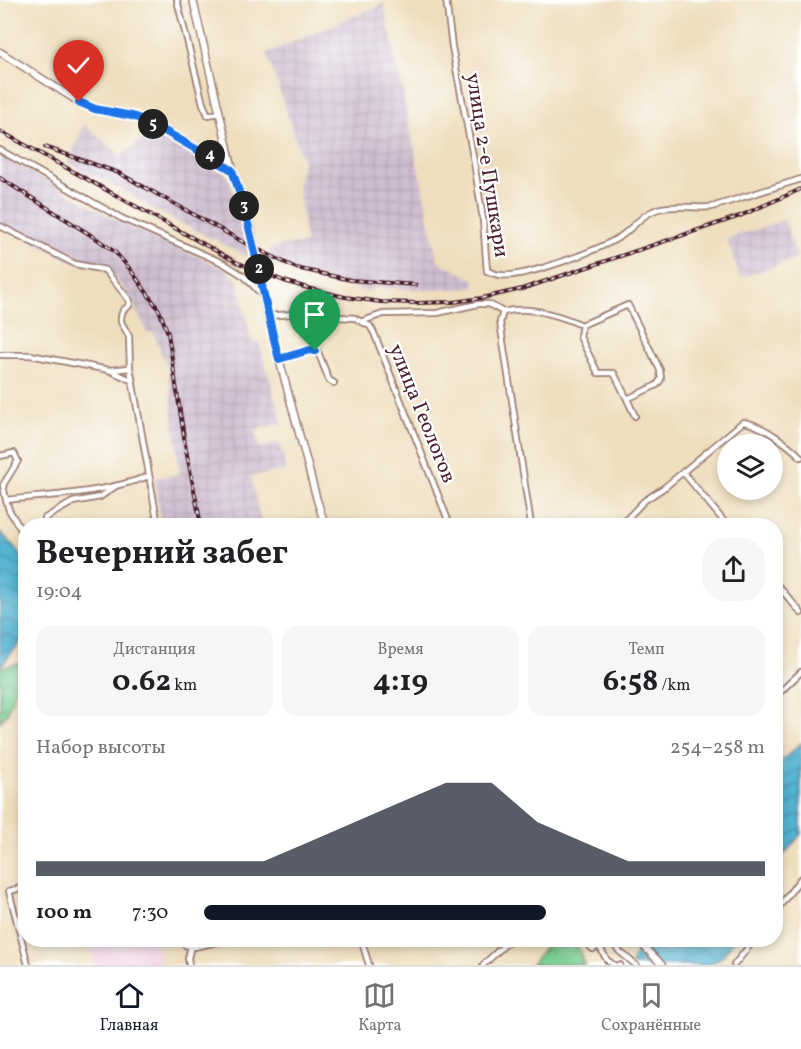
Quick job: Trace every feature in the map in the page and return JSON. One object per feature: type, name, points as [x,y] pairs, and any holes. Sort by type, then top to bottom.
[{"type":"main road","points":[[193,0],[232,170],[251,229],[267,316],[323,518]]},
{"type":"main road","points":[[0,52],[79,102],[95,109],[132,116],[149,122],[232,170]]},
{"type":"main road","points":[[209,155],[222,153],[227,144]]},
{"type":"main road","points":[[645,947],[662,965]]},
{"type":"street","points":[[177,0],[203,104],[208,115],[220,113]]},
{"type":"street","name":"улица 2-е Пушкари","points":[[446,0],[452,47],[478,185],[487,271],[500,276],[523,274],[548,267],[608,244],[633,227],[644,216],[657,210],[678,205],[712,207],[801,179]]},
{"type":"street","points":[[0,150],[121,218],[224,263],[244,276],[262,296]]},
{"type":"street","points":[[0,226],[75,264],[105,270],[130,301],[129,306],[123,310],[120,317],[129,336],[130,368],[157,518]]},
{"type":"street","points":[[267,316],[292,314],[358,320],[383,314],[437,313],[478,304],[489,304],[503,312],[515,308],[528,310],[566,318],[582,325],[628,305],[660,370],[661,379],[657,385],[627,399]]},
{"type":"street","points":[[503,312],[500,322],[530,518]]},
{"type":"street","name":"улица Геологов","points":[[358,320],[370,326],[374,333],[447,518]]},
{"type":"street","points":[[582,325],[580,337],[598,373],[614,373],[635,416]]},
{"type":"street","points":[[279,359],[310,350],[318,351],[328,380],[334,383]]},
{"type":"street","points":[[0,355],[30,355],[109,370],[133,381]]},
{"type":"street","points":[[109,370],[130,368]]},
{"type":"street","points":[[628,518],[644,501],[743,422],[760,428],[792,448],[801,457]]},
{"type":"street","points":[[0,456],[14,453],[18,461],[3,485],[9,510],[18,525]]},
{"type":"street","points":[[683,472],[721,518]]},
{"type":"street","points":[[6,500],[116,486],[149,476]]},
{"type":"street","points":[[71,503],[92,500],[116,486]]},
{"type":"street","points":[[45,518],[92,490]]},
{"type":"street","points":[[783,591],[801,613]]},
{"type":"street","points":[[783,689],[801,672]]},
{"type":"street","points":[[783,901],[801,878]]},
{"type":"street","points":[[18,889],[9,891],[18,926]]},
{"type":"street","points":[[23,947],[28,965]]},
{"type":"street","points":[[189,965],[191,947]]},
{"type":"street","points":[[363,947],[369,965]]},
{"type":"street","points":[[483,965],[502,947]]},
{"type":"street","points":[[599,947],[607,960],[618,965]]},
{"type":"street","points":[[616,947],[636,965]]},
{"type":"street","points":[[734,965],[748,947]]},
{"type":"shaded area","points":[[384,4],[438,262],[474,279],[474,288],[428,290],[375,287],[371,291],[359,290],[354,286],[269,263],[271,248],[306,243],[298,185],[303,161],[267,53]]},
{"type":"shaded area","points":[[84,125],[122,156],[149,134],[189,152],[227,175],[244,223],[248,241],[247,256],[68,163]]},
{"type":"shaded area","points":[[0,154],[116,220],[228,270],[230,275],[237,278],[252,343],[259,342],[282,423],[255,430],[259,448],[280,443],[286,470],[251,476],[260,518],[160,518],[154,478],[180,474],[168,369],[153,332],[147,332],[131,299],[108,269],[73,262],[0,224]]},
{"type":"shaded area","points":[[784,220],[797,258],[740,278],[727,239]]},
{"type":"shaded area","points":[[91,947],[158,947],[161,965],[94,965]]},
{"type":"green space","points":[[18,664],[18,680],[7,714],[0,722],[0,668]]},
{"type":"green space","points":[[545,947],[578,947],[584,965],[532,965]]},
{"type":"water","points":[[0,532],[18,552],[18,645],[0,667]]},
{"type":"water","points":[[801,743],[801,834],[783,856],[783,760]]},
{"type":"water","points":[[638,947],[729,947],[722,957],[708,965],[631,965]]},
{"type":"railway","points":[[0,131],[236,262],[311,289],[381,302],[453,302],[522,289],[740,216],[801,189]]},
{"type":"railway","points":[[45,147],[119,173],[245,243],[296,268],[351,280],[416,285]]},
{"type":"railway","points":[[0,178],[115,252],[159,310],[168,333],[186,450],[200,518]]},
{"type":"route","points":[[79,102],[95,109],[141,118],[232,170],[251,229],[260,272],[262,296],[279,359],[310,350],[315,351]]}]
